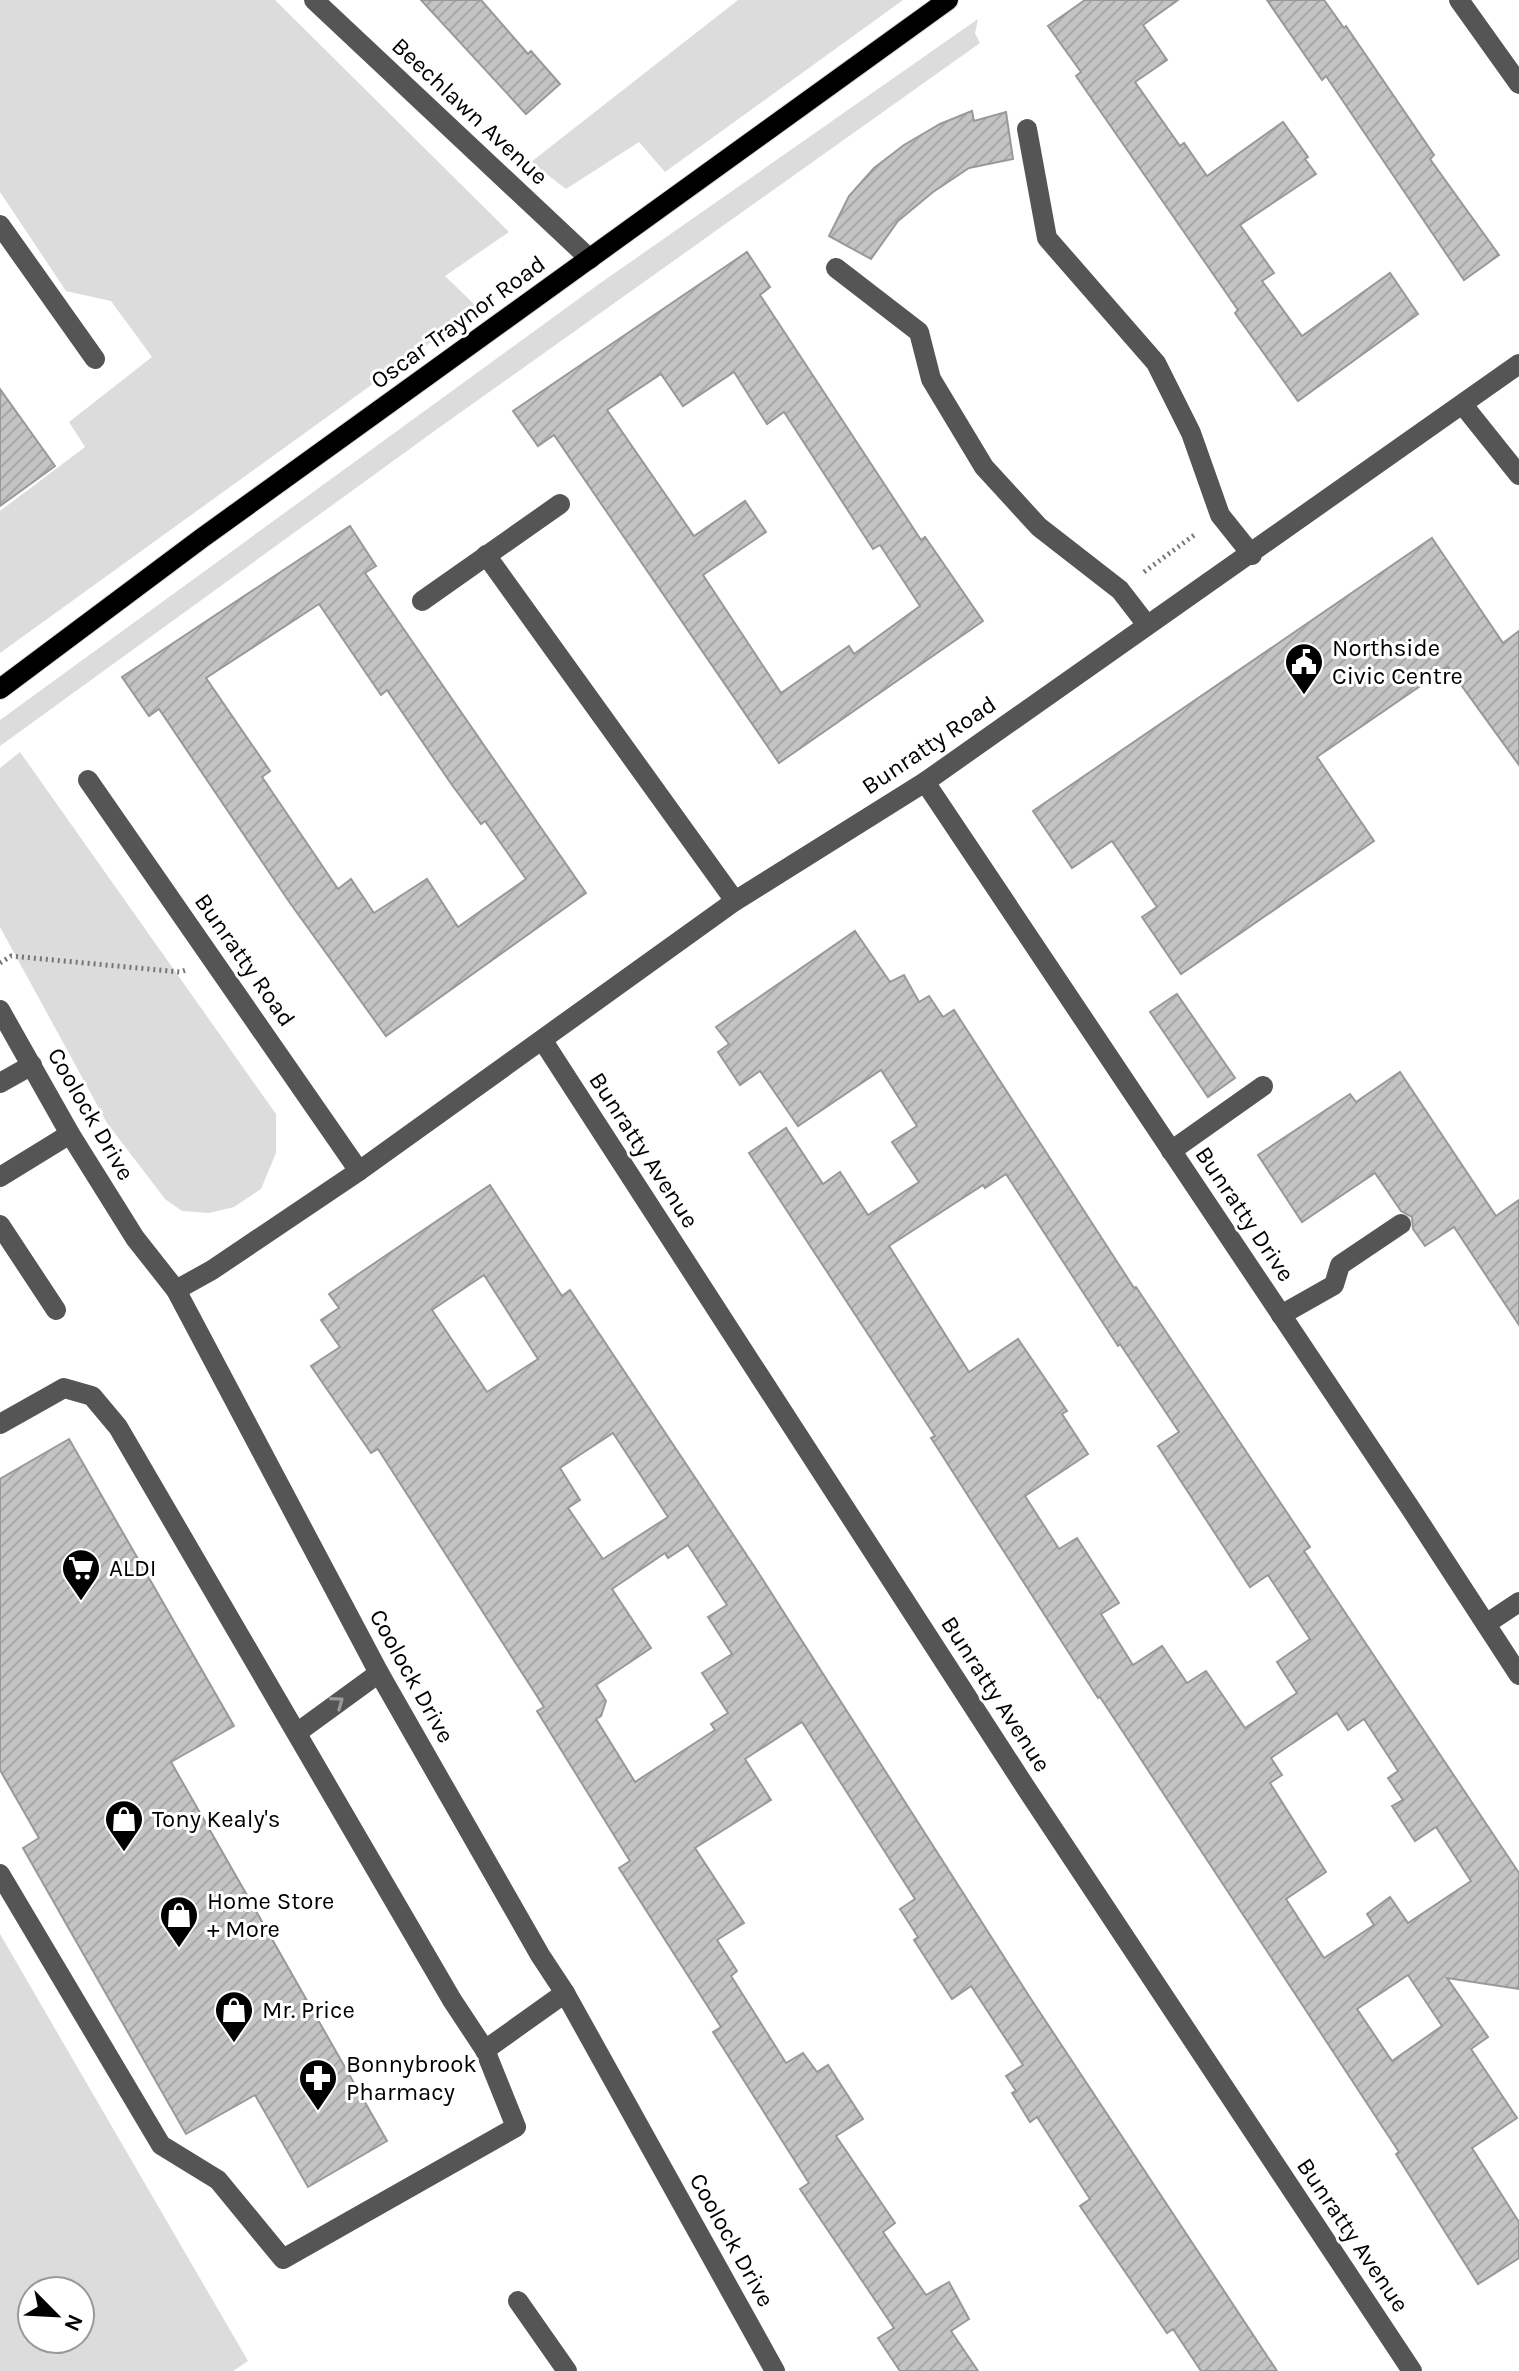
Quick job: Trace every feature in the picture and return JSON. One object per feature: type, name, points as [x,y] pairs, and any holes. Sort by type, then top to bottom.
[{"type":"main road","name":"Oscar Traynor Road","points":[[0,689],[202,538],[948,0]]},
{"type":"street","name":"Beechlawn Avenue","points":[[314,0],[590,259]]},
{"type":"street","points":[[1459,0],[1519,84]]},
{"type":"street","points":[[1027,129],[1047,238],[1156,363],[1191,433],[1220,515],[1252,555]]},
{"type":"street","points":[[0,225],[95,359]]},
{"type":"street","points":[[836,268],[919,332],[931,379],[984,467],[1039,527],[1120,590],[1147,625]]},
{"type":"street","name":"Bunratty Road","points":[[176,1290],[212,1270],[359,1171],[735,901],[925,782],[1252,555],[1519,364]]},
{"type":"street","points":[[1463,405],[1519,475]]},
{"type":"street","points":[[422,601],[560,504]]},
{"type":"street","points":[[486,555],[735,901]]},
{"type":"street","name":"Bunratty Road","points":[[88,780],[359,1171]]},
{"type":"street","name":"Bunratty Drive","points":[[925,782],[1519,1675]]},
{"type":"street","name":"Coolock Drive","points":[[0,1010],[70,1134],[135,1238],[176,1290],[379,1673],[540,1955],[565,1993],[775,2371]]},
{"type":"street","name":"Bunratty Avenue","points":[[543,1041],[1026,1788],[1412,2371]]},
{"type":"street","points":[[0,1083],[32,1065]]},
{"type":"street","points":[[1171,1151],[1263,1086]]},
{"type":"street","points":[[0,1177],[70,1134]]},
{"type":"street","points":[[1281,1315],[1334,1285],[1340,1265],[1401,1224]]},
{"type":"street","points":[[0,1225],[56,1310]]},
{"type":"street","points":[[0,1424],[64,1388],[92,1396],[118,1427],[452,2000],[485,2050],[516,2127],[283,2259],[218,2180],[161,2145],[0,1874]]},
{"type":"street","points":[[1486,1624],[1519,1602]]},
{"type":"street","points":[[298,1732],[379,1673]]},
{"type":"street","points":[[485,2050],[565,1993]]},
{"type":"street","points":[[518,2301],[567,2371]]},
{"type":"path","points":[[1120,590],[1220,515]]},
{"type":"path","points":[[0,963],[11,956],[180,972],[213,959]]},
{"type":"shaded area","points":[[0,0],[275,0],[509,232],[445,276],[478,308],[0,653],[0,511],[85,447],[69,422],[152,357],[111,301],[66,291],[0,192]]},
{"type":"shaded area","points":[[738,0],[903,0],[665,172],[639,142],[566,189],[531,162]]},
{"type":"shaded area","points":[[978,19],[975,33],[980,43],[440,427],[0,746],[0,720],[599,284]]},
{"type":"shaded area","points":[[20,752],[276,1114],[276,1153],[261,1189],[234,1207],[209,1213],[182,1211],[165,1199],[107,1123],[0,927],[0,768]]},
{"type":"shaded area","points":[[0,1934],[248,2361],[233,2371],[0,2371]]},
{"type":"building","points":[[421,0],[481,0],[528,54],[531,51],[560,84],[526,114]]},
{"type":"building","points":[[1085,0],[1178,0],[1143,25],[1167,60],[1135,82],[1180,146],[1184,143],[1207,176],[1283,122],[1308,157],[1305,159],[1316,174],[1240,225],[1274,273],[1262,281],[1302,336],[1390,273],[1418,314],[1298,401],[1076,76],[1081,72],[1048,26]]},
{"type":"building","points":[[1267,0],[1324,0],[1344,28],[1346,26],[1434,155],[1430,159],[1499,255],[1464,280],[1326,76],[1322,80]]},
{"type":"building","points":[[972,111],[974,121],[1006,112],[1013,159],[969,168],[933,192],[898,221],[871,259],[829,236],[849,196],[874,168],[904,145],[940,124]]},
{"type":"building","points":[[747,252],[770,287],[760,295],[921,540],[925,537],[983,621],[779,763],[554,435],[538,446],[513,411]],"holes":[[[734,372],[767,424],[784,412],[873,549],[880,545],[920,606],[854,654],[849,646],[781,693],[703,575],[766,532],[745,501],[694,536],[607,410],[661,374],[683,406]]]},
{"type":"building","points":[[0,389],[55,466],[0,506]]},
{"type":"building","points":[[350,526],[376,566],[365,573],[586,893],[386,1036],[290,903],[159,709],[149,716],[122,677]],"holes":[[[319,604],[381,695],[387,690],[452,785],[481,824],[485,821],[526,879],[458,927],[427,879],[374,913],[351,879],[338,889],[262,777],[270,771],[206,678]]]},
{"type":"building","name":"Northside Civic Centre","points":[[1432,538],[1503,643],[1519,631],[1519,765],[1448,667],[1317,757],[1374,841],[1181,974],[1142,917],[1157,907],[1112,841],[1072,868],[1033,811]]},
{"type":"building","points":[[855,931],[890,982],[904,975],[919,1002],[929,996],[943,1017],[954,1010],[1134,1288],[1310,1547],[1304,1551],[1519,1873],[1519,1989],[1447,1978],[1488,2037],[1471,2049],[1517,2118],[1472,2148],[1519,2222],[1519,2258],[1478,2284],[1396,2154],[1399,2152],[1098,1698],[931,1438],[935,1436],[749,1153],[786,1128],[823,1184],[840,1172],[868,1215],[919,1182],[892,1142],[917,1126],[881,1070],[798,1126],[760,1071],[740,1085],[718,1052],[729,1044],[716,1027]],"holes":[[[1006,1174],[1118,1346],[1120,1344],[1179,1432],[1158,1446],[1250,1587],[1268,1575],[1310,1639],[1277,1662],[1297,1693],[1245,1728],[1206,1671],[1187,1683],[1162,1646],[1133,1665],[1101,1614],[1119,1603],[1077,1538],[1059,1549],[1025,1496],[1088,1454],[1062,1414],[1067,1411],[1018,1339],[969,1372],[889,1246],[983,1185],[985,1188]],[[1337,1713],[1348,1730],[1364,1719],[1398,1771],[1388,1778],[1403,1800],[1392,1806],[1415,1841],[1436,1827],[1471,1881],[1408,1923],[1390,1897],[1367,1914],[1374,1925],[1324,1958],[1286,1899],[1326,1872],[1270,1783],[1282,1775],[1271,1758]],[[1408,1975],[1442,2026],[1392,2061],[1357,2009]]]},
{"type":"building","points":[[1177,994],[1235,1078],[1208,1097],[1150,1012]]},
{"type":"building","points":[[1400,1072],[1496,1216],[1519,1200],[1519,1325],[1454,1227],[1425,1246],[1413,1229],[1412,1217],[1401,1211],[1375,1173],[1302,1222],[1258,1155],[1350,1094],[1356,1102]]},
{"type":"building","points":[[490,1185],[562,1296],[570,1290],[756,1569],[1029,1996],[1277,2371],[1201,2371],[1173,2329],[1167,2333],[1080,2206],[1090,2199],[1037,2117],[1030,2122],[1012,2093],[1016,2091],[1006,2076],[1023,2065],[971,1986],[952,1999],[914,1940],[918,1937],[900,1909],[915,1899],[802,1722],[745,1759],[771,1800],[695,1848],[744,1923],[717,1940],[737,1971],[731,1976],[786,2063],[803,2053],[817,2072],[828,2065],[863,2119],[836,2136],[895,2223],[883,2232],[926,2295],[949,2282],[969,2319],[951,2331],[978,2371],[900,2371],[878,2338],[894,2328],[800,2189],[809,2183],[713,2032],[721,2027],[619,1868],[630,1861],[537,1711],[544,1707],[378,1449],[371,1453],[311,1366],[340,1347],[321,1320],[339,1308],[329,1294]],"holes":[[[484,1275],[538,1359],[487,1392],[432,1310]],[[613,1433],[668,1517],[603,1559],[568,1508],[580,1500],[560,1468]],[[688,1545],[727,1605],[708,1617],[732,1654],[702,1673],[728,1713],[711,1724],[715,1730],[635,1782],[596,1719],[601,1716],[606,1701],[596,1685],[651,1648],[612,1589],[665,1553],[668,1558]]]},
{"type":"building","points":[[69,1439],[234,1726],[171,1762],[387,2141],[308,2187],[255,2095],[186,2134],[23,1848],[39,1838],[0,1770],[0,1479]]},
{"type":"place","name":"Northside Civic Centre","points":[[1304,696]]},
{"type":"place","name":"ALDI","points":[[81,1602]]},
{"type":"place","name":"Tony Kealy's","points":[[124,1853]]},
{"type":"place","name":"Home Store + More","points":[[179,1949]]},
{"type":"place","name":"Mr. Price","points":[[234,2044]]},
{"type":"place","name":"Bonnybrook Pharmacy","points":[[318,2112]]}]
